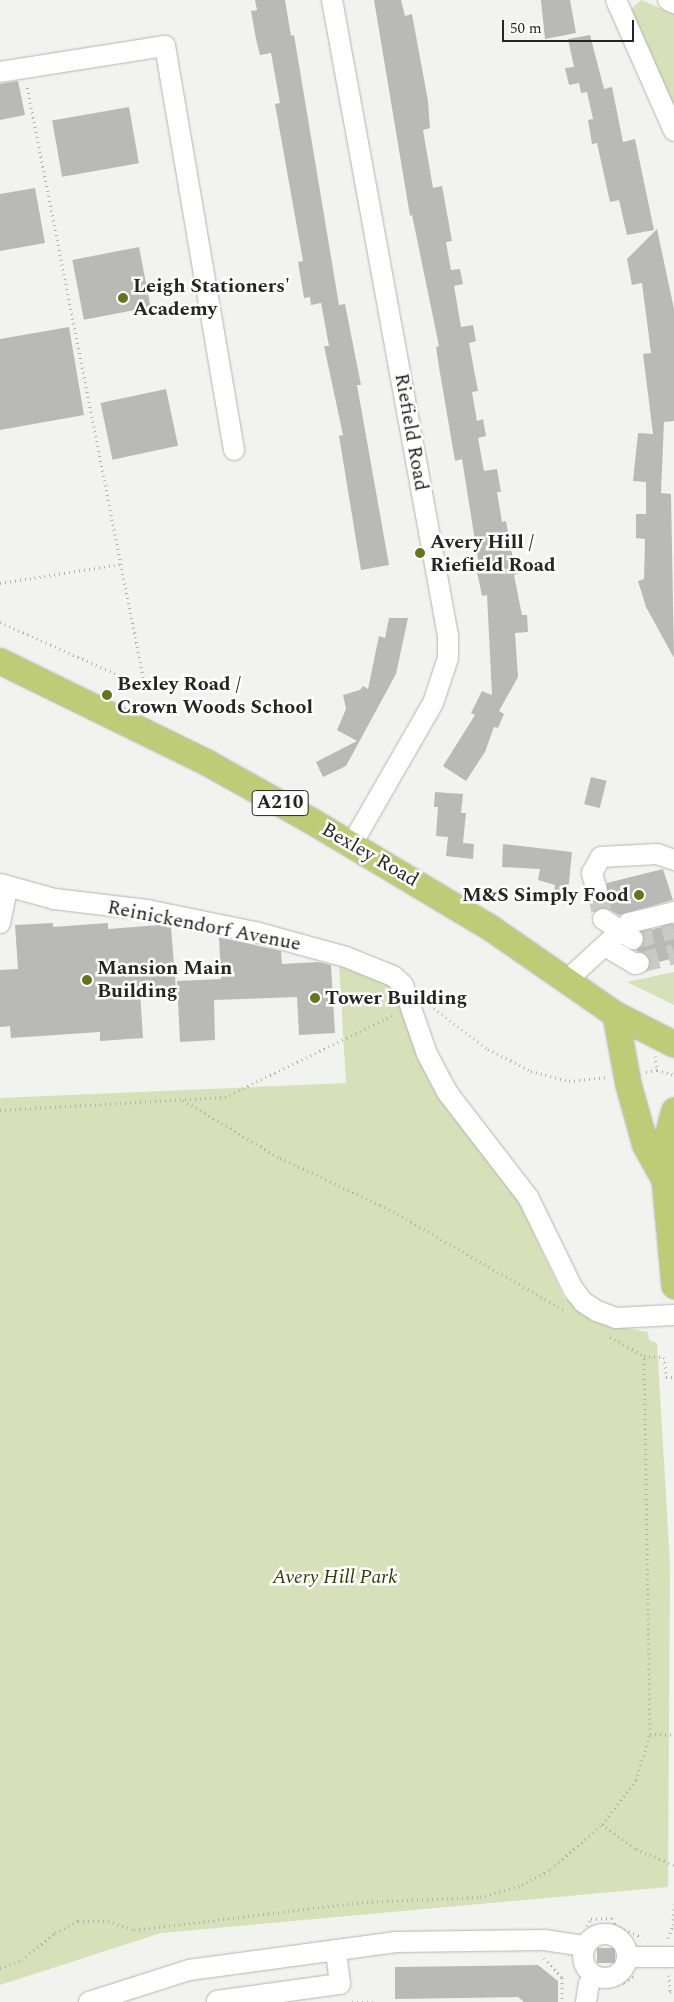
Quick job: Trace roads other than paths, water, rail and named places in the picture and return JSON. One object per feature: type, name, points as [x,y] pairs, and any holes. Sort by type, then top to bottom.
[{"type":"main road","name":"Bexley Road","points":[[0,661],[208,763],[352,844],[488,926],[565,982],[615,1014],[674,1044]]},
{"type":"main road","points":[[615,1014],[626,1075],[644,1145],[664,1180]]},
{"type":"main road","points":[[672,1122],[662,1155],[674,1285]]},
{"type":"street","name":"Riefield Road","points":[[332,0],[448,636],[448,658],[433,703],[352,844]]},
{"type":"street","points":[[616,0],[674,131]]},
{"type":"street","points":[[668,0],[674,3]]},
{"type":"street","points":[[0,72],[165,46],[234,450]]},
{"type":"street","points":[[596,891],[592,873],[601,857],[657,854],[674,860]]},
{"type":"street","points":[[0,923],[4,887]]},
{"type":"street","name":"Reinickendorf Avenue","points":[[4,887],[54,899],[147,910],[255,932],[346,957],[393,976],[403,985],[427,1054],[447,1092],[528,1197],[573,1289],[583,1302],[597,1311],[616,1318],[674,1315]]},
{"type":"street","points":[[626,947],[629,922],[674,912]]},
{"type":"street","points":[[604,919],[626,947]]},
{"type":"street","points":[[565,982],[626,947]]},
{"type":"street","points":[[598,1982],[584,1963],[584,1946],[593,1936],[607,1933],[624,1944],[634,1962]]},
{"type":"street","points":[[89,2002],[189,1970],[396,1942],[544,1940],[584,1946]]},
{"type":"street","points":[[217,2001],[340,1984],[336,1950]]},
{"type":"street","points":[[586,2002],[589,1984],[616,1975],[634,1962],[668,1964]]},
{"type":"tunnel","points":[[597,891],[603,919]]},
{"type":"tunnel","points":[[633,939],[674,929]]},
{"type":"tunnel","points":[[639,963],[674,954]]},
{"type":"place","name":"Leigh Stationers' Academy","points":[[123,298]]},
{"type":"place","name":"Avery Hill / Riefield Road","points":[[420,553]]},
{"type":"place","name":"Bexley Road / Crown Woods School","points":[[107,695]]},
{"type":"place","name":"M&S Simply Food","points":[[639,895]]},
{"type":"place","name":"Mansion Main Building","points":[[87,980]]},
{"type":"place","name":"Tower Building","points":[[315,998]]},
{"type":"park label","name":"Avery Hill Park","points":[[335,1577]]}]
